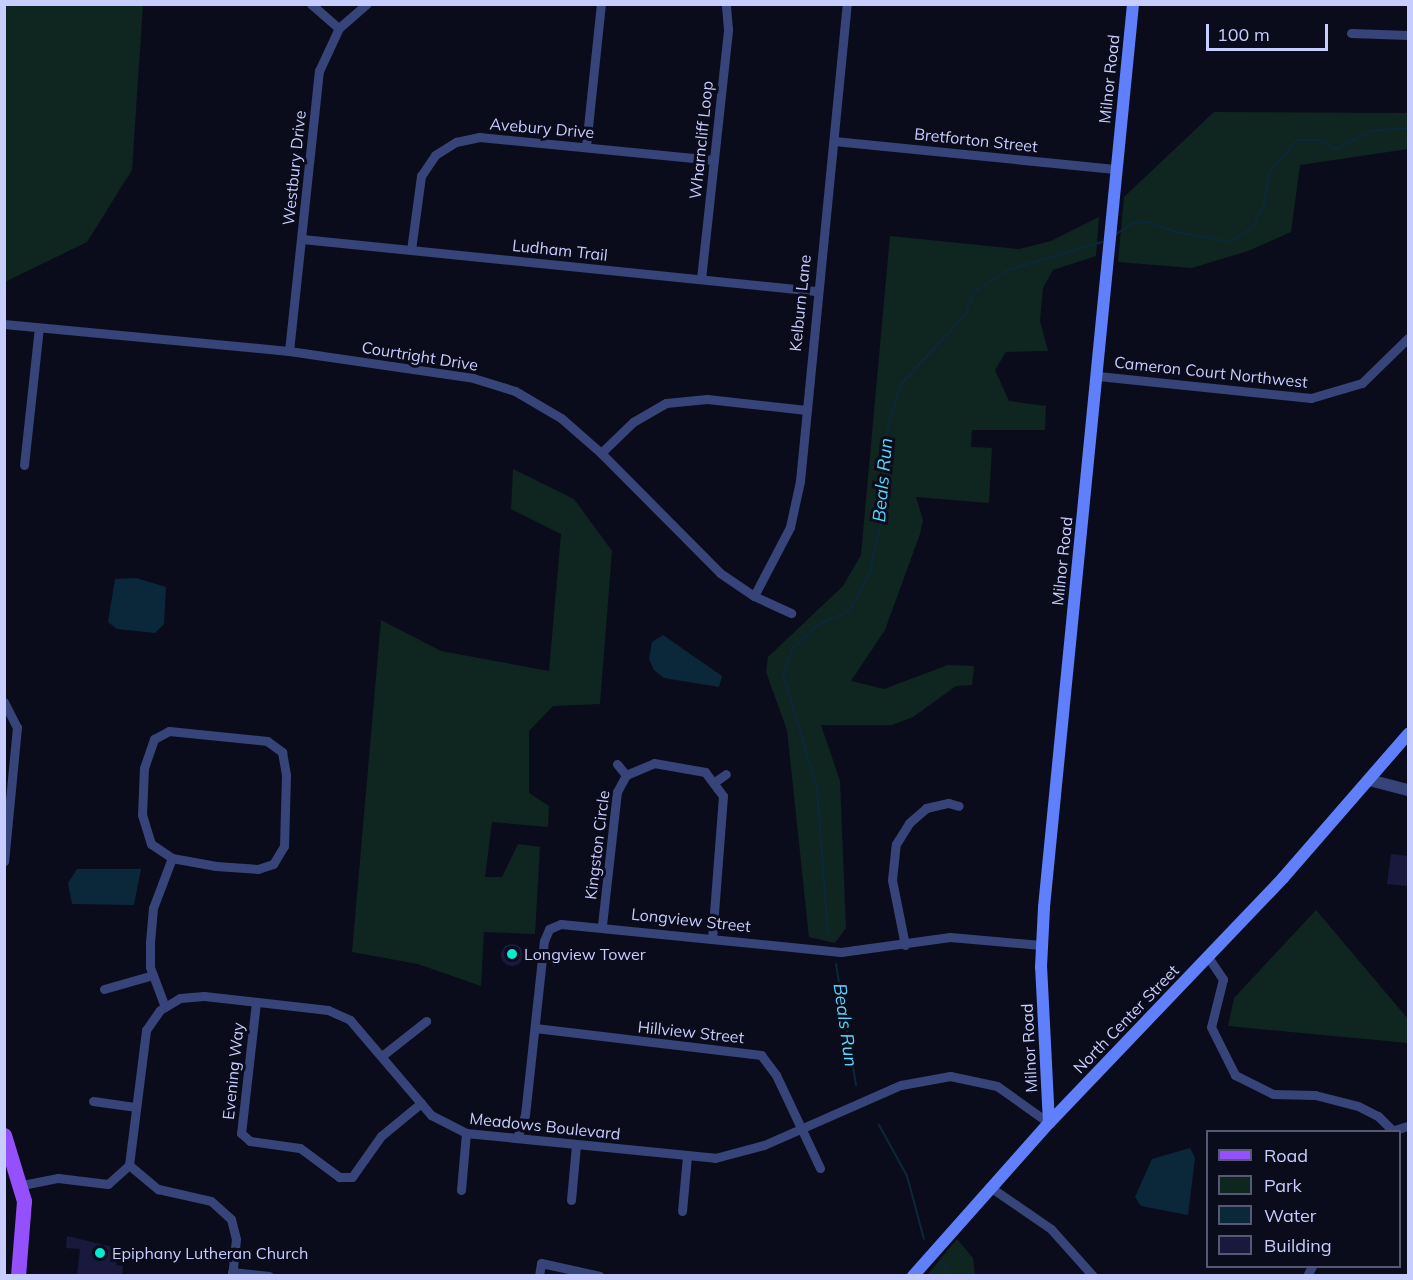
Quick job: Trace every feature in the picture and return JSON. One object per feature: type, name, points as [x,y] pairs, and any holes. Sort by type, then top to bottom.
[{"type":"main road","name":"Milnor Road","points":[[1049,1123],[1041,945],[1101,348],[1098,336],[1133,4]]},
{"type":"main road","name":"North Center Street","points":[[913,1275],[1049,1123],[1208,957],[1408,734]]},
{"type":"main road","points":[[4,1135],[22,1185],[18,1275]]},
{"type":"street","points":[[311,4],[339,28]]},
{"type":"street","name":"Westbury Drive","points":[[289,351],[319,71],[339,28],[367,4]]},
{"type":"street","points":[[586,146],[601,4]]},
{"type":"street","name":"Wharncliff Loop","points":[[701,279],[728,29],[726,4]]},
{"type":"street","name":"Kelburn Lane","points":[[754,596],[790,526],[800,481],[815,291],[834,141],[847,4]]},
{"type":"street","points":[[1351,33],[1408,35]]},
{"type":"street","name":"Avebury Drive","points":[[411,250],[421,176],[435,155],[456,142],[479,137],[714,160]]},
{"type":"street","name":"Bretforton Street","points":[[834,141],[1115,169]]},
{"type":"street","name":"Ludham Trail","points":[[302,239],[815,291]]},
{"type":"street","name":"Courtright Drive","points":[[4,324],[289,351],[473,378],[515,391],[561,417],[602,453],[720,573],[754,596],[791,614]]},
{"type":"street","points":[[24,465],[39,328]]},
{"type":"street","name":"Cameron Court Northwest","points":[[1098,376],[1311,398],[1362,383],[1408,338]]},
{"type":"street","points":[[602,453],[633,422],[666,403],[707,399],[806,410]]},
{"type":"street","points":[[4,702],[17,727],[4,861]]},
{"type":"street","points":[[176,731],[275,745],[286,761],[286,775],[284,846],[273,864],[258,869],[172,858],[151,844],[142,815],[144,768],[154,739],[176,731]]},
{"type":"street","name":"Kingston Circle","points":[[602,925],[617,792],[626,775],[654,763],[697,769],[716,781]]},
{"type":"street","points":[[617,764],[626,775]]},
{"type":"street","points":[[712,938],[725,804],[716,781],[726,774]]},
{"type":"street","points":[[1366,783],[1408,790]]},
{"type":"street","points":[[905,945],[892,880],[896,844],[909,823],[926,808],[948,803],[959,806]]},
{"type":"street","points":[[22,1185],[58,1178],[108,1184],[129,1166],[146,1030],[165,1007],[153,975],[153,909],[172,858]]},
{"type":"street","name":"Longview Street","points":[[517,1138],[525,1115],[549,929],[561,924],[602,925],[841,952],[965,937],[1041,945]]},
{"type":"street","points":[[1208,957],[1223,979],[1210,1027],[1235,1075],[1273,1094],[1315,1095],[1351,1103],[1378,1116],[1389,1130],[1408,1126]]},
{"type":"street","points":[[104,989],[153,975]]},
{"type":"street","name":"Meadows Boulevard","points":[[165,1007],[180,998],[204,996],[336,1014],[350,1020],[383,1055],[422,1103],[453,1130],[466,1133],[687,1156],[741,1154],[901,1086],[950,1076],[997,1086],[1049,1123]]},
{"type":"street","name":"Evening Way","points":[[256,1002],[241,1133],[250,1141],[300,1148],[339,1177],[352,1177],[375,1143],[422,1103]]},
{"type":"street","points":[[383,1055],[426,1021]]},
{"type":"street","name":"Hillview Street","points":[[535,1028],[761,1055],[776,1075],[799,1130]]},
{"type":"street","points":[[93,1101],[135,1107]]},
{"type":"street","points":[[799,1130],[820,1168]]},
{"type":"street","points":[[461,1190],[466,1133]]},
{"type":"street","points":[[571,1200],[576,1145]]},
{"type":"street","points":[[682,1211],[687,1156]]},
{"type":"street","points":[[129,1166],[158,1189],[211,1201],[231,1219],[236,1239],[232,1274],[269,1275]]},
{"type":"street","points":[[990,1187],[1051,1229],[1093,1275]]},
{"type":"street","points":[[539,1275],[541,1263],[600,1275]]},
{"type":"green space","points":[[4,5],[143,5],[132,170],[87,242],[5,282]]},
{"type":"green space","points":[[1214,112],[1408,113],[1408,149],[1300,165],[1291,232],[1248,251],[1192,268],[1118,262],[1124,197]]},
{"type":"green space","points":[[1099,217],[1096,256],[1053,270],[1043,288],[1040,321],[1048,351],[1006,352],[995,370],[1009,401],[1046,406],[1045,430],[972,430],[971,447],[992,448],[989,503],[916,497],[923,520],[920,534],[885,630],[851,681],[884,689],[948,665],[974,666],[972,685],[956,686],[913,717],[892,725],[821,725],[840,781],[846,928],[835,943],[809,937],[787,730],[766,672],[768,657],[843,586],[861,555],[890,236],[1019,249],[1051,241]]},
{"type":"green space","points":[[513,469],[574,499],[612,551],[600,704],[553,706],[529,731],[529,793],[549,806],[548,827],[492,822],[485,877],[502,877],[518,844],[540,847],[535,934],[484,932],[481,986],[418,964],[352,952],[381,620],[441,651],[549,671],[561,534],[511,509]]},
{"type":"green space","points":[[1316,910],[1408,1019],[1408,1043],[1228,1026],[1234,998]]},
{"type":"green space","points":[[957,1239],[973,1258],[975,1275],[927,1275]]},
{"type":"water","points":[[136,578],[166,587],[164,624],[155,633],[117,629],[108,622],[115,579]]},
{"type":"water","points":[[663,635],[722,676],[719,687],[664,678],[654,670],[649,659],[652,642]]},
{"type":"water","points":[[77,869],[141,869],[134,905],[72,904],[68,883]]},
{"type":"water","points":[[1190,1148],[1195,1158],[1188,1215],[1141,1206],[1135,1197],[1152,1159]]},
{"type":"building","points":[[1391,854],[1408,856],[1408,886],[1387,884]]},
{"type":"building","name":"Longview Tower","points":[[512,944],[520,947],[523,955],[520,963],[512,966],[504,963],[501,955],[504,947]]},
{"type":"building","name":"Epiphany Lutheran Church","points":[[67,1236],[117,1248],[116,1265],[123,1266],[122,1275],[77,1275],[80,1249],[66,1248]]},
{"type":"waterway","name":"Beals Run","points":[[1115,235],[1133,223],[1149,222],[1172,231],[1230,242],[1253,227],[1264,205],[1269,173],[1297,140],[1317,140],[1336,149],[1372,131],[1408,128]]},
{"type":"waterway","name":"Beals Run","points":[[828,934],[817,788],[783,674],[793,648],[818,625],[850,610],[870,572],[883,512],[882,468],[888,427],[901,384],[965,315],[974,292],[1008,270],[1102,242]]},
{"type":"waterway","name":"Beals Run","points":[[836,964],[856,1085]]},
{"type":"waterway","name":"Beals Run","points":[[879,1125],[907,1176],[924,1239]]},
{"type":"waterway","name":"Beals Run","points":[[942,1263],[950,1276]]},
{"type":"place","name":"Longview Tower","points":[[512,954]]},
{"type":"place","name":"Epiphany Lutheran Church","points":[[100,1253]]}]
